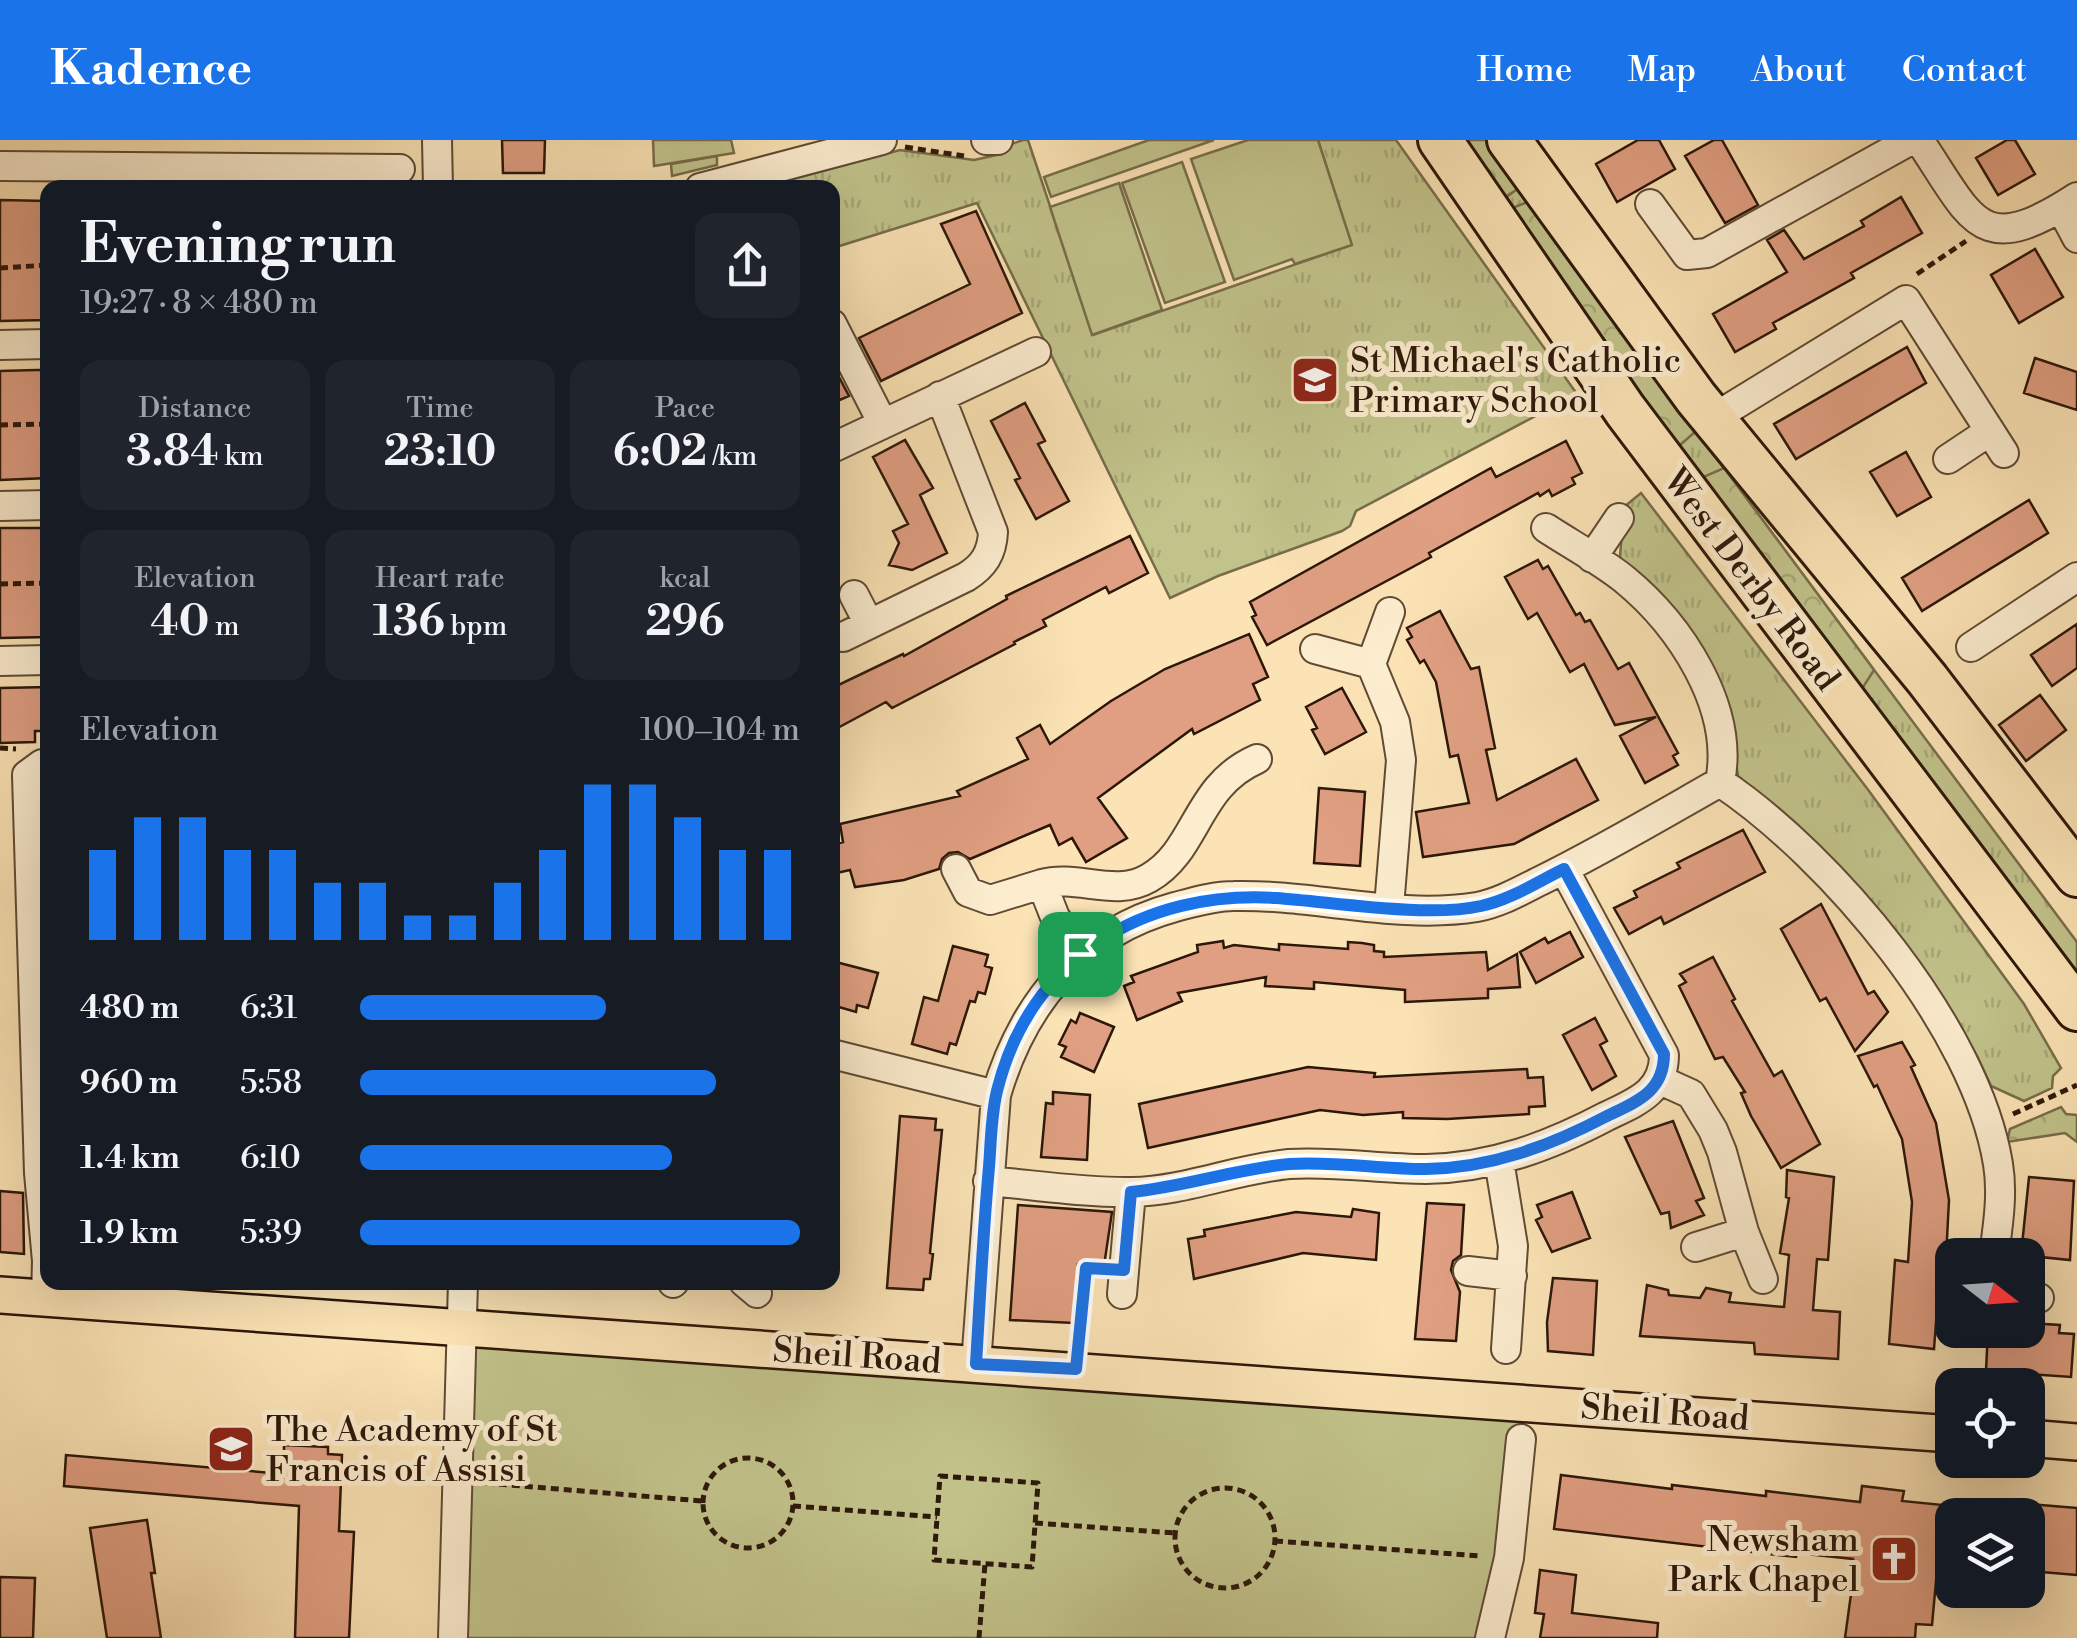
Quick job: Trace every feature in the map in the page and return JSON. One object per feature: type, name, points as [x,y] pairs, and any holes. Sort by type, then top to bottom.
[{"type":"highway","name":"West Derby Road","points":[[1440,140],[1625,410],[2077,1009]]},
{"type":"highway","name":"West Derby Road","points":[[1509,140],[1712,419],[1927,679],[2077,875]]},
{"type":"main road","name":"Sheil Road","points":[[0,1295],[1935,1433]]},
{"type":"main road","points":[[2045,1439],[2077,1442]]},
{"type":"street","points":[[437,140],[438,180]]},
{"type":"street","points":[[730,180],[882,140]]},
{"type":"street","points":[[986,140],[998,140]]},
{"type":"street","points":[[1650,204],[1686,255],[1706,253],[1911,140]]},
{"type":"street","points":[[1919,140],[1976,222],[1992,229],[2025,227],[2069,202],[2077,238]]},
{"type":"street","points":[[0,166],[400,169]]},
{"type":"street","points":[[1712,419],[1906,300],[1997,442],[1948,459]]},
{"type":"street","points":[[840,340],[882,424]]},
{"type":"street","points":[[0,344],[40,344]]},
{"type":"street","points":[[840,444],[1036,352]]},
{"type":"street","points":[[843,637],[977,570],[992,548],[993,532],[940,396]]},
{"type":"street","points":[[0,506],[40,505]]},
{"type":"street","points":[[1592,558],[1619,518]]},
{"type":"street","points":[[1546,528],[1622,578],[1649,602],[1694,664],[1710,696],[1721,739],[1724,760],[1720,782]]},
{"type":"street","points":[[1972,647],[2077,577]]},
{"type":"street","points":[[854,594],[869,624]]},
{"type":"street","points":[[1389,907],[1401,760],[1395,722],[1372,664],[1390,612]]},
{"type":"street","points":[[1315,649],[1372,664]]},
{"type":"street","points":[[0,661],[40,660]]},
{"type":"street","points":[[956,869],[968,892],[990,900],[1059,879],[1128,886],[1149,878],[1167,864],[1215,788],[1228,775],[1257,759]]},
{"type":"street","points":[[38,770],[40,916]]},
{"type":"street","points":[[976,1364],[996,1096],[1019,1033],[1080,954],[1116,930],[1152,913],[1207,899],[1234,896],[1389,907],[1477,907],[1564,869],[1720,782]]},
{"type":"street","points":[[1720,782],[1782,830],[1848,896],[1929,1002],[1963,1056],[1998,1163],[2000,1198],[1996,1238]]},
{"type":"street","points":[[988,1182],[1131,1192],[1284,1165],[1322,1162],[1426,1169],[1498,1160],[1553,1143],[1649,1095],[1660,1080],[1664,1054],[1564,869]]},
{"type":"street","points":[[1042,884],[1055,917],[1080,954]]},
{"type":"street","points":[[840,1056],[996,1096]]},
{"type":"street","points":[[1660,1080],[1690,1094],[1702,1110],[1722,1152],[1744,1232],[1762,1279]]},
{"type":"street","points":[[1498,1160],[1513,1246],[1506,1349]]},
{"type":"street","points":[[1123,1282],[1131,1192]]},
{"type":"street","points":[[1696,1247],[1744,1232]]},
{"type":"street","points":[[1468,1272],[1512,1276]]},
{"type":"street","points":[[46,1290],[46,1299]]},
{"type":"street","points":[[454,1638],[463,1290]]},
{"type":"street","points":[[1490,1638],[1508,1558],[1521,1439]]},
{"type":"path","points":[[1913,276],[1968,239]]},
{"type":"path","points":[[0,268],[40,266]]},
{"type":"path","points":[[0,425],[40,424]]},
{"type":"path","points":[[0,584],[40,583]]},
{"type":"path","points":[[1988,1126],[2077,1085]]},
{"type":"path","points":[[1076,1369],[1086,1268],[1123,1282]]},
{"type":"path","points":[[742,1458],[760,1459],[786,1477],[794,1506],[781,1534],[757,1548],[741,1549],[713,1534],[705,1520],[702,1501],[714,1472],[727,1462],[742,1458]]},
{"type":"path","points":[[940,1476],[1038,1483],[1032,1568],[934,1560],[937,1517],[940,1476]]},
{"type":"path","points":[[457,1481],[702,1501]]},
{"type":"path","points":[[1238,1488],[1266,1508],[1274,1524],[1276,1542],[1261,1573],[1247,1584],[1214,1588],[1185,1569],[1177,1554],[1174,1533],[1179,1516],[1204,1492],[1238,1488]]},
{"type":"path","points":[[794,1506],[937,1517]]},
{"type":"path","points":[[1035,1523],[1174,1533]]},
{"type":"path","points":[[1276,1542],[1508,1558]]},
{"type":"path","points":[[979,1638],[985,1564]]},
{"type":"green space","points":[[653,140],[731,140],[734,153],[654,166]]},
{"type":"green space","name":"St Michael's Catholic Primary School","points":[[1028,140],[1093,335],[1351,245],[1318,140],[1396,140],[1577,394],[1356,511],[1350,526],[1342,531],[1218,576],[1170,598],[977,203],[840,246],[840,180],[789,180],[900,150],[974,160],[1001,154],[1000,148]]},
{"type":"green space","points":[[1149,140],[1214,140],[1051,197],[1044,177]]},
{"type":"green space","points":[[1248,140],[1318,140],[1352,245],[1295,264],[1292,259],[1234,280],[1191,159]]},
{"type":"green space","points":[[1457,140],[1486,140],[1696,431],[2077,942],[2077,992]]},
{"type":"green space","points":[[1469,140],[1486,140],[1520,187],[1501,201],[1461,145]]},
{"type":"green space","points":[[717,156],[717,165],[672,176],[671,164]]},
{"type":"green space","points":[[1182,162],[1225,282],[1165,303],[1122,183]]},
{"type":"green space","points":[[1119,183],[1162,310],[1092,335],[1050,207]]},
{"type":"green space","points":[[1530,201],[1696,431],[1678,447],[1507,210]]},
{"type":"green space","points":[[1724,468],[1874,670],[1858,695],[1701,478]]},
{"type":"green space","points":[[1641,493],[1869,791],[2024,1004],[2061,1068],[2053,1076],[2052,1088],[2024,1101],[1991,1086],[1939,995],[1859,888],[1738,776],[1731,734],[1620,557],[1624,507]]},
{"type":"green space","points":[[2061,1107],[2066,1114],[2077,1115],[2077,1142],[2065,1133],[2007,1142],[2010,1129]]},
{"type":"green space","points":[[462,1326],[1527,1402],[1490,1638],[453,1638]]},
{"type":"building","points":[[502,140],[545,140],[544,173],[503,173]]},
{"type":"building","points":[[1638,140],[1659,140],[1675,169],[1617,202],[1596,164]]},
{"type":"building","points":[[1714,140],[1722,140],[1758,205],[1725,223],[1685,156]]},
{"type":"building","points":[[2007,140],[2015,140],[2035,174],[1998,195],[1976,158]]},
{"type":"building","points":[[1901,197],[1922,233],[1851,273],[1854,278],[1773,323],[1776,329],[1735,352],[1713,314],[1787,272],[1767,240],[1784,230],[1804,259],[1864,226],[1861,221]]},
{"type":"building","points":[[0,200],[40,201],[40,320],[0,321]]},
{"type":"building","points":[[976,211],[1022,313],[881,381],[859,338],[970,284],[941,224]]},
{"type":"building","points":[[2035,249],[2063,297],[2019,323],[1991,275]]},
{"type":"building","points":[[1907,347],[1926,383],[1796,459],[1774,424]]},
{"type":"building","points":[[2035,358],[2077,372],[2077,410],[2024,393]]},
{"type":"building","points":[[40,370],[40,478],[0,480],[0,371]]},
{"type":"building","points":[[840,379],[849,396],[840,400]]},
{"type":"building","points":[[1025,403],[1045,441],[1038,444],[1069,501],[1036,519],[991,421]]},
{"type":"building","points":[[905,440],[933,488],[920,495],[947,553],[912,570],[889,565],[899,543],[893,531],[908,524],[873,457]]},
{"type":"building","points":[[1566,441],[1582,473],[1572,478],[1575,484],[1552,496],[1549,490],[1540,496],[1538,493],[1429,553],[1431,557],[1267,645],[1252,617],[1256,615],[1250,602],[1491,468],[1496,477]]},
{"type":"building","points":[[1906,452],[1931,497],[1897,516],[1870,472]]},
{"type":"building","points":[[2029,500],[2048,533],[1922,611],[1902,578]]},
{"type":"building","points":[[0,528],[40,528],[40,637],[0,638]]},
{"type":"building","points":[[1130,536],[1148,573],[1109,593],[1106,587],[1043,620],[1046,626],[892,708],[886,702],[840,727],[840,684],[904,656],[1007,599],[1006,596]]},
{"type":"building","points":[[1538,560],[1543,569],[1548,566],[1576,615],[1580,613],[1585,622],[1590,620],[1618,669],[1629,663],[1678,753],[1673,756],[1678,765],[1645,783],[1620,736],[1656,717],[1615,725],[1584,664],[1570,672],[1537,613],[1528,619],[1505,577]]},
{"type":"building","points":[[1440,611],[1471,669],[1479,667],[1495,748],[1486,750],[1497,800],[1576,759],[1598,800],[1514,844],[1423,857],[1416,812],[1469,803],[1458,755],[1450,757],[1436,682],[1407,640],[1412,637],[1407,628]]},
{"type":"building","points":[[2077,624],[2077,668],[2052,686],[2031,655]]},
{"type":"building","points":[[1249,634],[1268,677],[1253,684],[1260,700],[1194,734],[1192,729],[1098,798],[1127,838],[1086,862],[1072,838],[1059,845],[1050,825],[970,859],[958,852],[949,853],[939,869],[904,880],[855,887],[850,870],[840,872],[840,824],[960,796],[957,791],[1028,759],[1017,738],[1040,725],[1050,744],[1165,669]]},
{"type":"building","points":[[40,687],[40,731],[35,731],[35,742],[0,743],[0,688]]},
{"type":"building","points":[[1342,688],[1366,732],[1325,754],[1312,730],[1317,728],[1306,707]]},
{"type":"building","points":[[2040,695],[2066,730],[2026,761],[1999,725]]},
{"type":"building","points":[[1319,788],[1365,792],[1360,866],[1314,863]]},
{"type":"building","points":[[1743,830],[1765,872],[1664,924],[1661,917],[1629,934],[1614,908],[1637,897],[1634,891],[1680,868],[1677,863]]},
{"type":"building","points":[[1821,904],[1868,994],[1874,991],[1888,1012],[1855,1051],[1826,998],[1820,1001],[1781,929]]},
{"type":"building","points":[[1570,932],[1583,957],[1536,983],[1520,952],[1545,938],[1548,943]]},
{"type":"building","points":[[1223,941],[1224,948],[1234,945],[1279,950],[1279,944],[1348,949],[1348,942],[1362,943],[1374,945],[1374,951],[1384,952],[1384,957],[1486,952],[1488,970],[1517,954],[1520,987],[1488,989],[1488,998],[1405,1002],[1405,990],[1314,982],[1314,989],[1265,986],[1266,977],[1178,993],[1182,1001],[1137,1020],[1124,986],[1134,982],[1131,976],[1198,952],[1197,945]]},
{"type":"building","points":[[953,946],[988,955],[985,966],[992,968],[985,994],[978,992],[975,1002],[970,1001],[956,1045],[950,1043],[947,1054],[912,1044],[924,997],[938,1001]]},
{"type":"building","points":[[1713,957],[1735,999],[1732,1001],[1774,1076],[1782,1071],[1820,1144],[1781,1168],[1751,1116],[1741,1093],[1745,1092],[1723,1057],[1715,1059],[1679,986],[1686,982],[1680,974]]},
{"type":"building","points":[[840,963],[878,973],[868,1008],[857,1005],[856,1012],[840,1007]]},
{"type":"building","points":[[1080,1013],[1114,1027],[1094,1072],[1061,1057],[1066,1047],[1059,1044],[1071,1020],[1076,1023]]},
{"type":"building","points":[[1595,1018],[1607,1041],[1600,1045],[1616,1076],[1592,1090],[1563,1035]]},
{"type":"building","points":[[1902,1042],[1915,1065],[1911,1067],[1936,1123],[1949,1200],[1947,1238],[1935,1238],[1934,1349],[1889,1344],[1895,1260],[1908,1262],[1912,1202],[1902,1139],[1877,1085],[1874,1087],[1858,1056]]},
{"type":"building","points":[[1308,1067],[1375,1073],[1374,1077],[1527,1069],[1528,1078],[1543,1077],[1545,1106],[1529,1107],[1529,1114],[1447,1119],[1403,1118],[1403,1112],[1363,1115],[1320,1110],[1148,1148],[1139,1104]]},
{"type":"building","points":[[1053,1092],[1090,1095],[1087,1160],[1041,1157],[1046,1103],[1053,1104]]},
{"type":"building","points":[[900,1116],[936,1119],[935,1130],[942,1130],[930,1253],[933,1254],[930,1279],[924,1279],[923,1290],[887,1288]]},
{"type":"building","points":[[1673,1121],[1704,1198],[1696,1201],[1704,1215],[1671,1228],[1669,1212],[1661,1214],[1625,1137]]},
{"type":"building","points":[[1787,1170],[1834,1177],[1828,1260],[1817,1259],[1813,1310],[1840,1312],[1838,1359],[1755,1354],[1754,1343],[1640,1336],[1647,1285],[1668,1290],[1669,1295],[1700,1298],[1706,1288],[1731,1293],[1729,1302],[1784,1307],[1789,1255],[1780,1253],[1789,1198]]},
{"type":"building","points":[[2029,1177],[2074,1181],[2070,1260],[2045,1257],[2045,1238],[2023,1238]]},
{"type":"building","points":[[0,1191],[23,1193],[24,1254],[0,1252]]},
{"type":"building","points":[[1572,1192],[1590,1238],[1552,1252],[1536,1220],[1542,1217],[1537,1205]]},
{"type":"building","points":[[1427,1203],[1464,1205],[1461,1255],[1453,1261],[1451,1270],[1460,1292],[1456,1341],[1415,1339]]},
{"type":"building","points":[[1018,1205],[1112,1212],[1104,1266],[1078,1264],[1074,1323],[1010,1320]]},
{"type":"building","points":[[1353,1209],[1379,1213],[1376,1260],[1303,1253],[1194,1279],[1188,1239],[1205,1236],[1204,1230],[1296,1212],[1351,1217]]},
{"type":"building","points":[[1553,1278],[1597,1281],[1593,1355],[1548,1351]]},
{"type":"building","points":[[2045,1324],[2060,1325],[2059,1333],[2074,1334],[2071,1377],[2045,1375],[2045,1368],[1986,1368],[1987,1348],[2045,1348]]},
{"type":"building","points":[[284,1445],[328,1447],[328,1454],[342,1455],[339,1531],[354,1532],[349,1638],[295,1638],[299,1506],[64,1486],[66,1455],[284,1474]]},
{"type":"building","points":[[1561,1475],[1672,1489],[1672,1485],[1766,1496],[1766,1491],[1860,1502],[1862,1486],[1904,1491],[1902,1501],[1935,1504],[1932,1625],[1916,1624],[1915,1638],[1845,1638],[1853,1559],[1797,1553],[1796,1557],[1554,1529]]},
{"type":"building","points":[[2045,1505],[2077,1508],[2077,1575],[2045,1572]]},
{"type":"building","points":[[147,1520],[161,1638],[107,1638],[90,1528]]},
{"type":"building","points":[[1540,1570],[1576,1575],[1572,1613],[1658,1623],[1657,1638],[1540,1638],[1544,1614],[1535,1613]]},
{"type":"building","points":[[0,1577],[35,1578],[33,1638],[0,1638]]},
{"type":"place","name":"St Michael's Catholic Primary School","points":[[1315,380]]},
{"type":"place","name":"The Academy of St Francis of Assisi","points":[[231,1449]]},
{"type":"place","name":"Newsham Park Chapel","points":[[1894,1559]]},
{"type":"route","points":[[1564,869],[1664,1054],[1664,1066],[1649,1095],[1553,1143],[1498,1160],[1426,1169],[1322,1162],[1284,1165],[1131,1192],[1124,1270],[1086,1268],[1076,1369],[976,1364],[996,1096],[1019,1033],[1080,954],[1116,930],[1152,913],[1207,899],[1234,896],[1389,907],[1477,907],[1564,869]]}]
